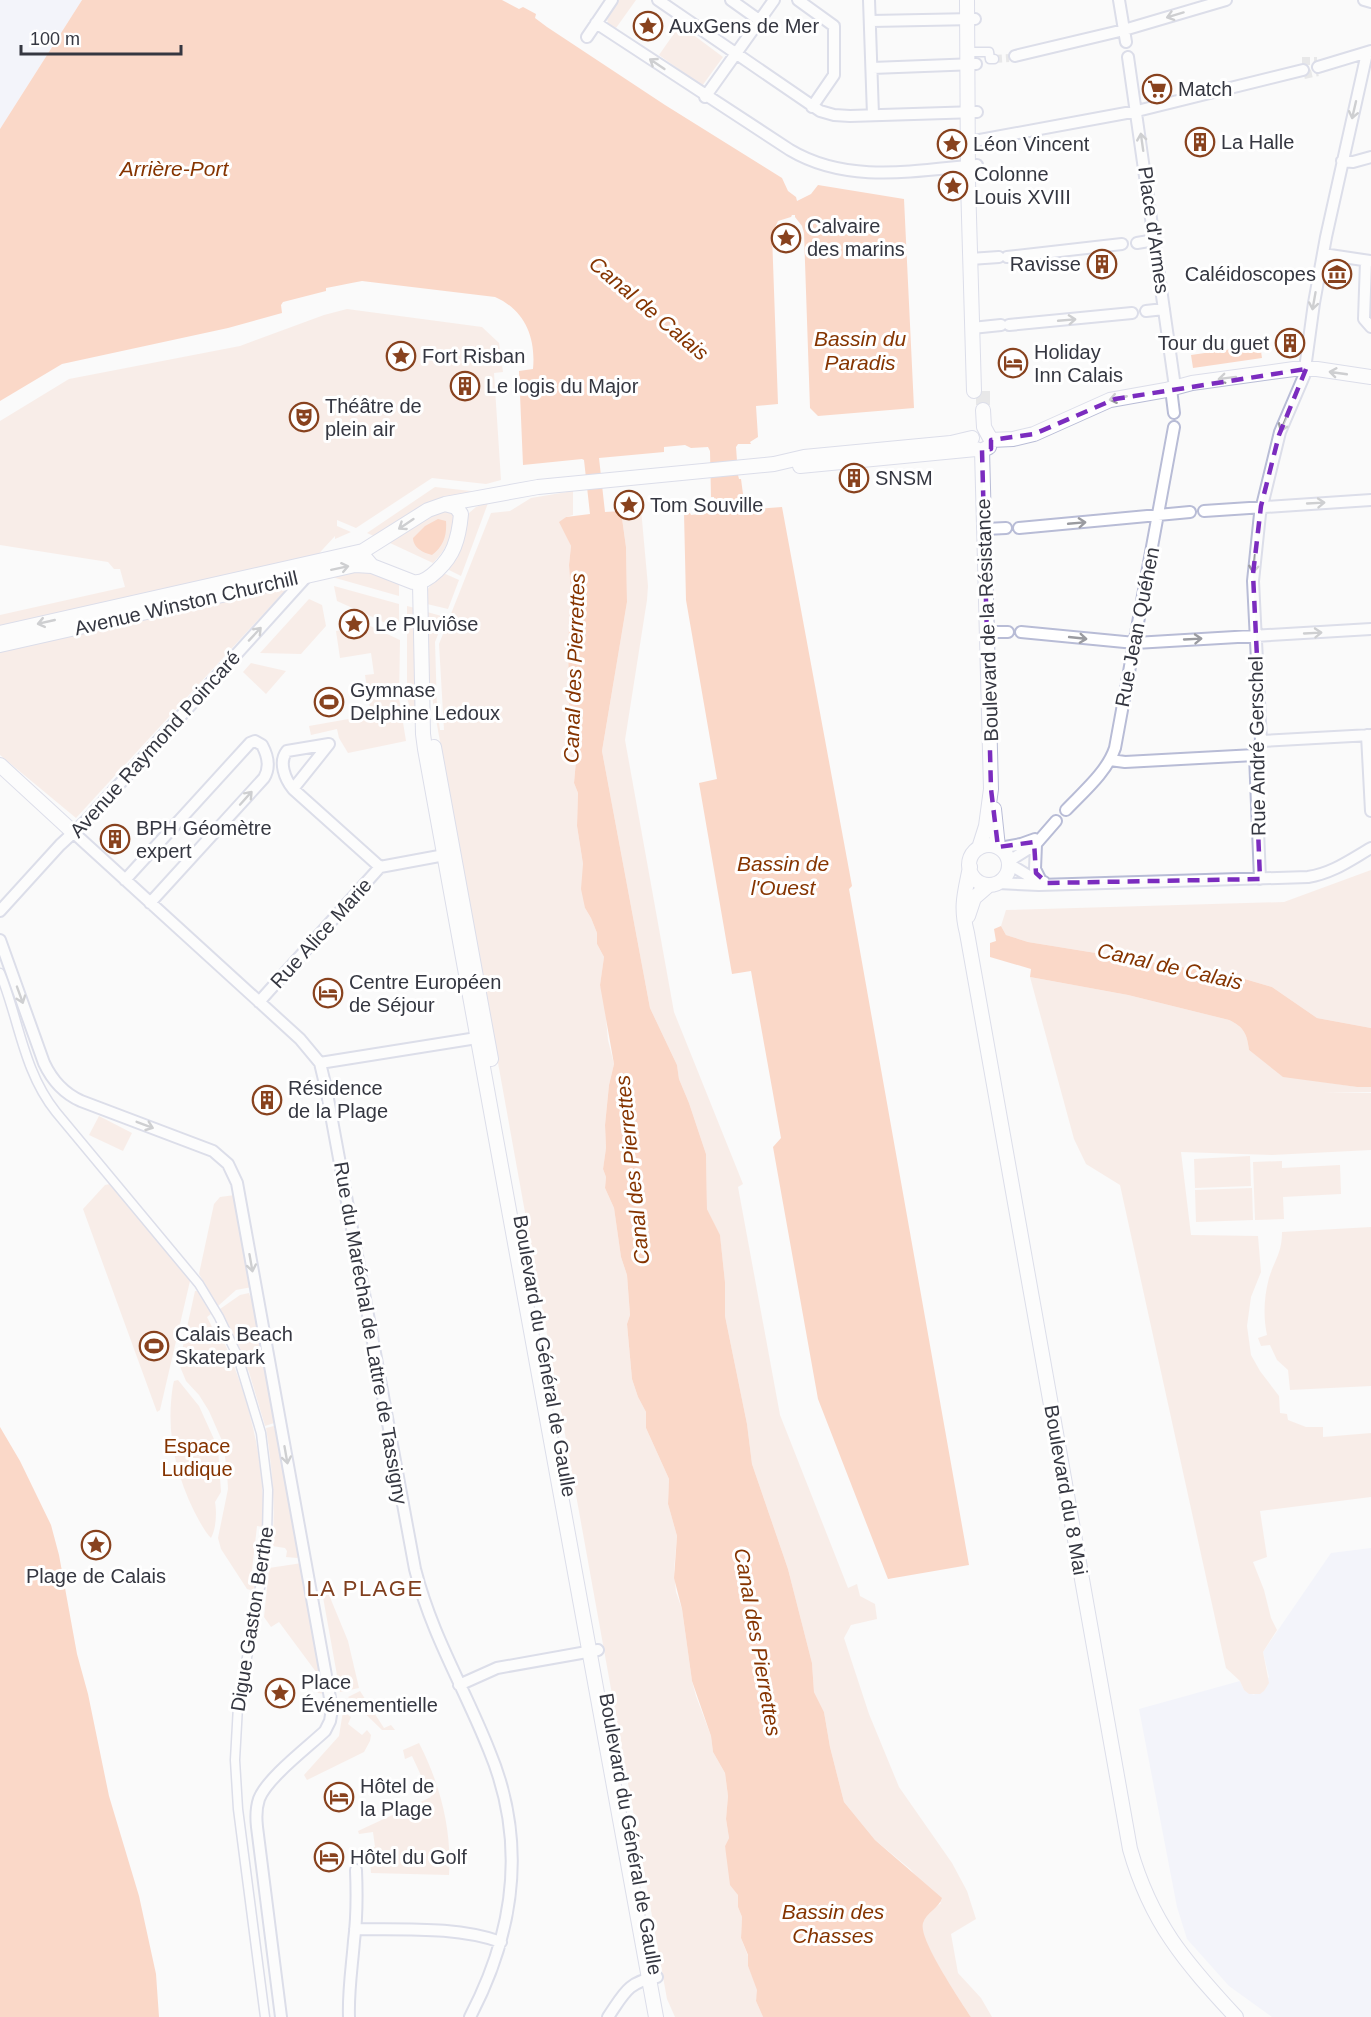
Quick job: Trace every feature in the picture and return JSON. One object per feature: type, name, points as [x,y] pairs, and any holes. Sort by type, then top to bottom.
[{"type":"street","points":[[587,37],[612,0]]},
{"type":"street","points":[[658,0],[812,107],[834,115],[973,112]]},
{"type":"street","points":[[731,0],[759,20]]},
{"type":"street","points":[[705,97],[774,0]]},
{"type":"street","points":[[798,0],[834,26],[834,75],[812,107]]},
{"type":"street","points":[[869,0],[873,115]]},
{"type":"street","points":[[967,0],[971,19],[978,391]]},
{"type":"street","points":[[971,19],[975,0]]},
{"type":"street","points":[[1119,0],[1126,42]]},
{"type":"street","points":[[1012,57],[1124,30],[1226,0]]},
{"type":"street","points":[[1364,0],[1371,2]]},
{"type":"street","points":[[871,21],[971,19]]},
{"type":"street","points":[[596,23],[705,97],[789,150],[818,164],[839,170],[865,173],[973,166]]},
{"type":"street","points":[[872,68],[972,58],[989,52],[990,59],[994,59]]},
{"type":"street","points":[[1318,67],[1369,52]]},
{"type":"street","name":"Rue André Gerschel","points":[[1260,879],[1255,755],[1262,741],[1253,574],[1261,506],[1280,432],[1306,369],[1323,254],[1342,161],[1369,52]]},
{"type":"street","name":"Place d'Armes","points":[[1128,57],[1155,240],[1173,388]]},
{"type":"street","points":[[973,142],[1137,111],[1304,70]]},
{"type":"street","points":[[1342,161],[1353,162],[1371,157]]},
{"type":"street","points":[[1137,243],[1155,240]]},
{"type":"street","points":[[975,259],[1122,244]]},
{"type":"street","points":[[1323,254],[1368,261],[1364,319],[1371,327]]},
{"type":"street","points":[[1146,311],[1164,309]]},
{"type":"street","points":[[977,328],[1132,313]]},
{"type":"street","points":[[491,496],[471,505],[461,516],[452,553],[430,578],[420,583],[372,566],[366,559],[369,548],[423,512],[445,504],[529,488],[774,464],[819,465],[980,441],[1013,439],[1034,434],[1110,400],[1201,381],[1306,369],[1371,377]]},
{"type":"street","points":[[1173,388],[1174,413]]},
{"type":"street","name":"Boulevard de la Résistance","points":[[979,410],[985,529],[991,789],[999,847]]},
{"type":"street","name":"Rue Jean Quéhen","points":[[1066,810],[1110,760],[1114,748],[1174,427]]},
{"type":"street","points":[[1204,511],[1371,500]]},
{"type":"street","points":[[445,504],[456,507],[461,516]]},
{"type":"street","points":[[1019,528],[1190,512]]},
{"type":"street","points":[[985,529],[1006,528]]},
{"type":"street","name":"Avenue Winston Churchill","points":[[0,633],[369,548]]},
{"type":"street","name":"Avenue Winston Churchill","points":[[0,645],[355,565],[372,566]]},
{"type":"street","name":"Avenue Raymond Poincaré","points":[[0,911],[309,575]]},
{"type":"street","name":"Boulevard du Général de Gaulle","points":[[420,583],[423,695],[449,854],[653,1978],[656,2017]]},
{"type":"street","points":[[1021,632],[1135,643],[1371,629]]},
{"type":"street","points":[[987,632],[1008,632]]},
{"type":"street","points":[[1262,741],[1369,735],[1371,811]]},
{"type":"street","points":[[125,880],[250,743],[255,741],[262,746],[268,764],[268,771],[264,778],[150,903]]},
{"type":"street","points":[[293,789],[329,744],[287,751],[282,761],[286,777],[293,789],[380,867]]},
{"type":"street","points":[[1110,760],[1125,762],[1255,755]]},
{"type":"street","name":"Rue du Maréchal de Lattre de Tassigny","points":[[0,765],[300,1039],[320,1064],[410,1549],[430,1620],[493,1760],[507,1813],[511,1870],[509,1902],[492,1972],[470,2017]]},
{"type":"street","name":"Boulevard de la Résistance","points":[[979,848],[986,826],[991,789]]},
{"type":"street","points":[[1009,863],[1036,844],[1056,821]]},
{"type":"street","points":[[1044,834],[1025,843],[979,848],[971,856],[970,867],[975,879],[981,883],[1039,885],[1260,879],[1318,875],[1339,868],[1371,848]]},
{"type":"street","points":[[1036,844],[1035,869],[1041,881]]},
{"type":"street","points":[[994,884],[1006,876],[1009,863],[1007,855],[999,847]]},
{"type":"street","name":"Rue Alice Marie","points":[[259,1002],[380,867],[449,854]]},
{"type":"street","points":[[1009,863],[1041,881],[1059,884]]},
{"type":"street","name":"Boulevard du 8 Mai","points":[[970,867],[962,909],[1131,1849],[1142,1887],[1168,1938],[1191,1968],[1236,2017]]},
{"type":"street","name":"Boulevard du 8 Mai","points":[[967,933],[968,911],[972,901],[979,892],[994,884]]},
{"type":"street","name":"Digue Gaston Berthe","points":[[0,940],[44,1063],[62,1089],[81,1101],[213,1151],[228,1164],[237,1183],[332,1709],[325,1731],[265,1788],[256,1808],[281,2017]]},
{"type":"street","name":"Digue Gaston Berthe","points":[[0,972],[10,997],[20,1038],[39,1089],[199,1284],[219,1317],[238,1357],[258,1419],[268,1490],[267,1535],[261,1582],[238,1706],[235,1760],[238,1809],[265,2017]]},
{"type":"street","points":[[320,1064],[482,1037]]},
{"type":"street","points":[[459,1685],[497,1668],[594,1651]]},
{"type":"street","points":[[349,2017],[349,1986],[355,1929],[356,1870]]},
{"type":"street","points":[[355,1929],[444,1932],[486,1936],[501,1942]]},
{"type":"street","points":[[608,2017],[632,1985],[653,1978]]},
{"type":"street","name":"Boulevard du Général de Gaulle","points":[[653,1978],[666,2017]]},
{"type":"highlighted area","points":[[1306,369],[1279,435],[1261,506],[1253,574],[1261,741],[1255,755],[1260,879],[1047,883],[1036,873],[1034,842],[998,847],[991,789],[982,450],[991,449],[991,440],[1034,434],[1115,399]]},
{"type":"shaded area","points":[[0,0],[82,0],[0,129]]},
{"type":"shaded area","points":[[1371,1548],[1371,2017],[1272,2017],[1229,1986],[1187,1939],[1177,1907],[1139,1709],[1240,1681],[1244,1690],[1254,1695],[1269,1677],[1263,1652],[1331,1553]]},
{"type":"green space","points":[[619,0],[636,0],[616,28],[608,24],[607,17]]},
{"type":"green space","points":[[680,25],[723,57],[702,86],[659,55]]},
{"type":"green space","points":[[347,309],[482,327],[499,343],[503,372],[494,373],[501,480],[486,484],[432,478],[356,528],[337,520],[337,526],[351,532],[335,539],[335,536],[76,818],[0,755],[0,615],[125,587],[120,569],[114,569],[108,562],[0,545],[0,421],[69,379],[240,346],[324,315]]},
{"type":"green space","points":[[435,487],[471,491],[472,494],[376,537],[367,533]]},
{"type":"green space","points":[[573,491],[573,515],[560,522],[571,546],[568,646],[570,746],[576,761],[574,783],[578,793],[577,826],[583,864],[585,908],[597,933],[597,944],[604,957],[600,985],[604,996],[608,1040],[614,1064],[609,1085],[605,1125],[606,1148],[603,1169],[606,1177],[605,1188],[614,1208],[621,1257],[627,1275],[630,1315],[627,1324],[632,1379],[646,1412],[646,1428],[669,1479],[668,1504],[677,1536],[674,1570],[676,1592],[682,1609],[696,1696],[711,1736],[713,1752],[725,1773],[728,1796],[726,1819],[729,1838],[725,1846],[742,1917],[741,1938],[748,1956],[748,1966],[758,1990],[756,2001],[763,2017],[675,2017],[667,1999],[428,675],[427,612],[445,617],[435,642],[437,708],[440,730],[444,730],[439,644],[491,513],[510,511],[531,498]]},
{"type":"green space","points":[[488,503],[461,576],[445,568],[469,513],[476,507]]},
{"type":"green space","points":[[641,509],[648,586],[625,740],[674,1012],[743,1184],[738,1187],[780,1415],[848,1588],[857,1584],[860,1596],[875,1604],[877,1619],[851,1625],[844,1638],[869,1714],[899,1787],[952,1863],[967,1891],[976,1919],[951,1934],[958,1973],[981,1998],[992,2017],[971,2017],[927,1943],[923,1932],[923,1921],[941,1903],[910,1869],[875,1840],[844,1802],[824,1712],[814,1692],[812,1663],[788,1569],[752,1464],[747,1424],[725,1316],[725,1282],[720,1236],[707,1209],[706,1154],[679,1079],[677,1065],[650,1008],[602,751],[627,602],[626,547],[621,511]]},
{"type":"green space","points":[[445,511],[453,514],[452,534],[446,547],[433,563],[390,543],[431,515]]},
{"type":"green space","points":[[356,568],[399,581],[399,596],[332,577],[332,573]]},
{"type":"green space","points":[[441,572],[459,580],[448,609],[427,604],[427,590]]},
{"type":"green space","points":[[334,586],[399,604],[399,629],[337,601]]},
{"type":"green space","points":[[309,599],[322,605],[326,626],[301,654],[260,653]]},
{"type":"green space","points":[[407,606],[415,608],[416,727],[407,698]]},
{"type":"green space","points":[[368,625],[400,640],[399,698],[406,741],[348,753],[339,738],[337,729],[311,735],[309,726],[371,715],[365,675],[374,674],[371,653],[340,658],[336,631]]},
{"type":"green space","points":[[251,663],[286,671],[266,694],[243,672]]},
{"type":"green space","points":[[1371,870],[1371,1028],[1317,1018],[1272,987],[1231,975],[1028,942],[1006,935],[1001,926],[1006,910],[1284,902]]},
{"type":"green space","points":[[1030,977],[1128,995],[1229,1020],[1244,1032],[1249,1050],[1283,1076],[1371,1087],[1371,1092],[1324,1093],[1371,1093],[1371,1150],[1272,1155],[1181,1152],[1191,1235],[1258,1236],[1261,1272],[1251,1297],[1247,1326],[1251,1355],[1279,1396],[1280,1413],[1287,1414],[1288,1420],[1306,1427],[1323,1427],[1323,1437],[1371,1433],[1371,1497],[1260,1511],[1267,1557],[1253,1562],[1277,1630],[1263,1652],[1269,1683],[1260,1694],[1249,1694],[1244,1690],[1240,1681],[1226,1668],[1120,1185],[1086,1164],[1074,1139]]},
{"type":"green space","points":[[99,1116],[132,1133],[123,1151],[89,1135]]},
{"type":"green space","points":[[1250,1156],[1251,1186],[1195,1188],[1194,1159]]},
{"type":"green space","points":[[1282,1161],[1282,1168],[1340,1165],[1341,1194],[1283,1197],[1284,1219],[1255,1220],[1253,1162]]},
{"type":"green space","name":"Calais Beach Skatepark","points":[[110,1184],[190,1281],[160,1410],[157,1412],[83,1209],[105,1185]]},
{"type":"green space","points":[[1252,1188],[1253,1220],[1196,1222],[1195,1190]]},
{"type":"green space","points":[[235,1195],[252,1287],[236,1290],[218,1306],[199,1274],[214,1204],[220,1197]]},
{"type":"green space","points":[[1371,1227],[1371,1386],[1290,1390],[1288,1370],[1277,1360],[1270,1345],[1261,1346],[1258,1338],[1267,1335],[1266,1292],[1279,1251],[1282,1232]]},
{"type":"green space","points":[[195,1291],[211,1314],[207,1317],[217,1337],[221,1335],[240,1381],[258,1452],[263,1527],[257,1526],[252,1570],[258,1571],[254,1591],[247,1589],[221,1549],[218,1538],[228,1489],[223,1443],[209,1411],[186,1381],[179,1364]]},
{"type":"green space","points":[[249,1293],[250,1296],[254,1295],[277,1422],[265,1426],[249,1372],[220,1309],[240,1295]]},
{"type":"green space","name":"Espace Ludique","points":[[178,1380],[199,1406],[218,1448],[221,1492],[215,1502],[216,1521],[211,1538],[187,1496],[173,1449],[171,1401],[174,1381]]},
{"type":"green space","points":[[274,1426],[274,1429],[278,1429],[301,1555],[297,1558],[286,1557],[285,1548],[272,1546],[273,1487],[266,1428]]},
{"type":"green space","points":[[302,1563],[326,1694],[318,1693],[314,1686],[322,1680],[279,1622],[271,1627],[264,1617],[269,1568]]},
{"type":"green space","points":[[321,1586],[327,1590],[348,1641],[359,1688],[340,1692]]},
{"type":"green space","points":[[360,1691],[384,1728],[391,1725],[395,1730],[382,1730],[348,1697]]},
{"type":"green space","points":[[343,1711],[351,1717],[348,1724],[362,1735],[367,1730],[371,1735],[370,1741],[364,1752],[307,1780],[304,1775],[339,1736]]},
{"type":"green space","points":[[419,1743],[433,1774],[443,1807],[449,1841],[449,1875],[371,1873],[369,1848],[375,1847],[373,1832],[359,1834],[358,1831],[431,1797],[412,1756],[405,1759],[403,1750]]},
{"type":"water","points":[[82,0],[502,0],[519,9],[523,7],[536,14],[535,18],[547,27],[665,105],[782,178],[788,191],[796,197],[797,201],[811,194],[818,185],[904,199],[914,408],[818,416],[810,408],[804,233],[795,215],[792,215],[778,221],[772,234],[778,404],[756,406],[758,437],[750,442],[751,444],[738,444],[736,447],[743,510],[782,507],[852,886],[849,889],[969,1565],[888,1579],[818,1399],[773,1147],[781,1138],[751,971],[732,974],[699,783],[717,779],[686,600],[684,513],[691,515],[715,512],[714,497],[711,497],[708,447],[691,448],[685,445],[664,447],[664,452],[599,458],[605,512],[621,511],[626,547],[627,602],[602,751],[650,1008],[677,1065],[679,1079],[706,1154],[707,1209],[720,1235],[725,1282],[725,1316],[747,1424],[752,1464],[788,1569],[812,1663],[814,1692],[824,1712],[844,1802],[875,1840],[942,1898],[925,1919],[923,1931],[933,1956],[971,2017],[763,2017],[756,2001],[757,1990],[741,1938],[742,1917],[738,1907],[738,1895],[730,1885],[725,1846],[729,1838],[726,1819],[728,1796],[725,1773],[713,1752],[711,1736],[692,1681],[682,1609],[674,1578],[677,1536],[668,1504],[669,1479],[646,1428],[646,1412],[632,1379],[627,1324],[630,1315],[627,1275],[621,1257],[614,1208],[605,1188],[606,1177],[603,1169],[606,1148],[605,1125],[609,1085],[614,1064],[600,985],[604,957],[597,944],[597,933],[585,908],[581,889],[583,864],[577,826],[578,793],[574,783],[576,761],[570,746],[568,646],[571,546],[559,522],[566,517],[590,514],[584,460],[523,465],[519,371],[533,369],[533,346],[526,326],[514,309],[495,297],[362,281],[326,288],[326,291],[283,302],[282,313],[228,328],[62,364],[0,401],[0,129]]},
{"type":"water","points":[[1260,345],[1262,358],[1193,368],[1191,355]]},
{"type":"water","points":[[438,519],[446,521],[446,531],[442,544],[432,555],[417,547],[413,538],[425,526]]},
{"type":"water","name":"Canal de Calais","points":[[1001,926],[1006,935],[1028,942],[1231,975],[1272,987],[1317,1018],[1371,1028],[1371,1087],[1283,1077],[1249,1050],[1244,1032],[1229,1020],[1128,995],[1030,977],[1031,969],[990,957],[990,943],[996,941],[994,929]]},
{"type":"water","points":[[0,1427],[20,1461],[51,1525],[109,1796],[139,1896],[156,1974],[159,2017],[0,2017]]},
{"type":"tunnel","points":[[994,59],[1009,58]]},
{"type":"tunnel","points":[[1302,61],[1317,61]]},
{"type":"tunnel","points":[[1304,75],[1318,72]]},
{"type":"tunnel","points":[[983,391],[983,410]]},
{"type":"place","name":"AuxGens de Mer","points":[[648,26]]},
{"type":"place","name":"Match","points":[[1157,89]]},
{"type":"place","name":"La Halle","points":[[1200,142]]},
{"type":"place","name":"Léon Vincent","points":[[952,144]]},
{"type":"place","name":"Colonne Louis XVIII","points":[[953,186]]},
{"type":"place","name":"Calvaire des marins","points":[[786,238]]},
{"type":"place","name":"Ravisse","points":[[1102,264]]},
{"type":"place","name":"Caléidoscopes","points":[[1337,274]]},
{"type":"place","name":"Tour du guet","points":[[1290,343]]},
{"type":"place","name":"Fort Risban","points":[[401,356]]},
{"type":"place","name":"Holiday Inn Calais","points":[[1013,363]]},
{"type":"place","name":"Le logis du Major","points":[[465,386]]},
{"type":"place","name":"Théâtre de plein air","points":[[304,417]]},
{"type":"place","name":"SNSM","points":[[854,478]]},
{"type":"place","name":"Tom Souville","points":[[629,505]]},
{"type":"place","name":"Le Pluviôse","points":[[354,624]]},
{"type":"place","name":"Gymnase Delphine Ledoux","points":[[329,702]]},
{"type":"place","name":"BPH Géomètre expert","points":[[115,839]]},
{"type":"place","name":"Centre Européen de Séjour","points":[[328,993]]},
{"type":"place","name":"Résidence de la Plage","points":[[267,1100]]},
{"type":"place","name":"Calais Beach Skatepark","points":[[154,1346]]},
{"type":"place","name":"Plage de Calais","points":[[96,1545]]},
{"type":"place","name":"Place Événementielle","points":[[280,1693]]},
{"type":"place","name":"Hôtel de la Plage","points":[[339,1797]]},
{"type":"place","name":"Hôtel du Golf","points":[[329,1857]]},
{"type":"district","name":"LA PLAGE","points":[[365,1588]]},
{"type":"water label","name":"Arrière-Port","points":[[174,168]]},
{"type":"water label","name":"Bassin du Paradis","points":[[860,350]]},
{"type":"water label","name":"Canal des Pierrettes","points":[[574,668]]},
{"type":"water label","name":"Bassin de l'Ouest","points":[[783,875]]},
{"type":"water label","name":"Canal des Pierrettes","points":[[632,1170]]},
{"type":"water label","name":"Canal des Pierrettes","points":[[758,1642]]},
{"type":"water label","name":"Bassin des Chasses","points":[[833,1923]]}]
